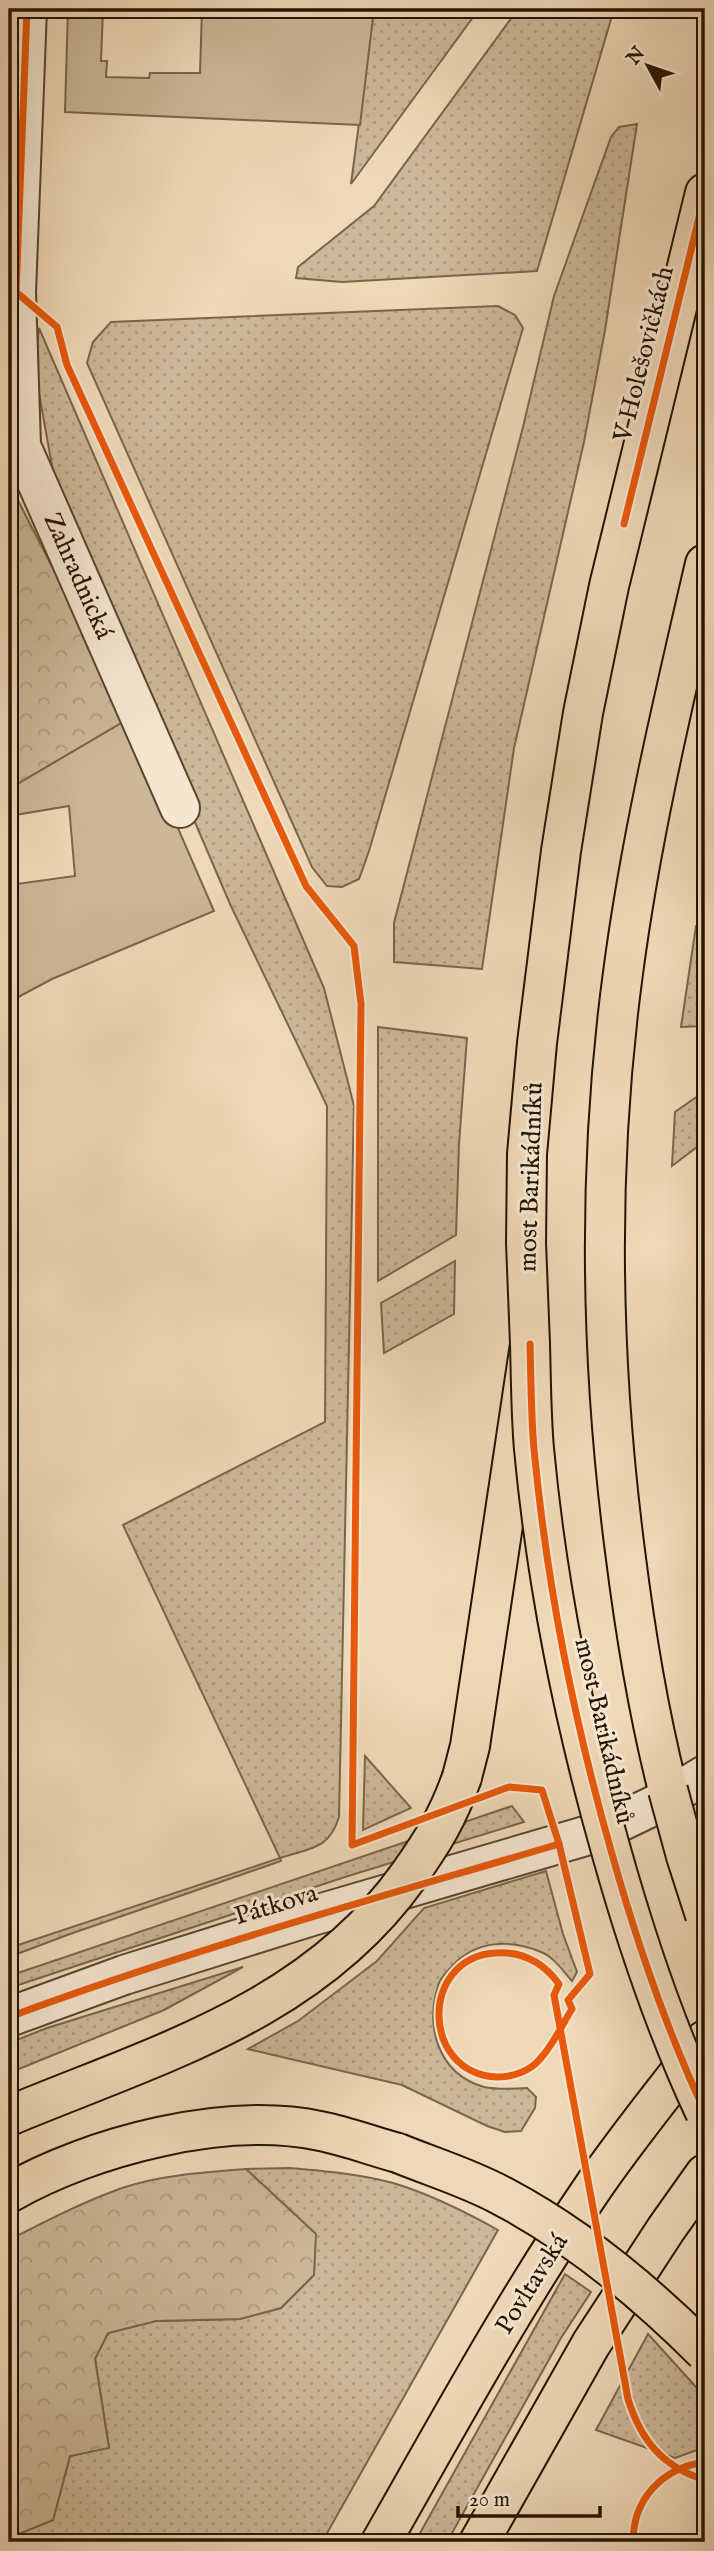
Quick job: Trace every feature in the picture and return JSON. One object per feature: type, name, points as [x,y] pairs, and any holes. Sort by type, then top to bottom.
[{"type":"main road","name":"V Holešovičkách","points":[[545,974],[583,713],[609,586],[705,193]]},
{"type":"main road","name":"most Barikádníků","points":[[705,564],[636,883],[616,1028],[605,1200],[606,1355],[613,1445],[633,1611],[652,1727],[686,1856],[705,1915]]},
{"type":"main road","name":"most Barikádníků","points":[[545,974],[527,1154],[526,1243],[534,1448],[564,1664],[596,1794],[635,1934],[677,2051],[705,2112]]},
{"type":"main road","points":[[9,2116],[180,2048],[227,2025],[316,1972],[350,1944],[376,1917],[427,1850],[449,1814],[470,1746],[530,1344]]},
{"type":"main road","points":[[668,1790],[705,1865]]},
{"type":"main road","name":"Povltavská","points":[[381,2542],[464,2395],[539,2271],[596,2183],[705,2040]]},
{"type":"main road","points":[[9,2193],[102,2152],[148,2140],[232,2127],[319,2130],[398,2153],[503,2196],[575,2240],[617,2272],[705,2352]]},
{"type":"main road","points":[[479,2542],[591,2344],[705,2174]]},
{"type":"street","name":"Zahradnická","points":[[27,9],[12,292],[21,446],[180,808]]},
{"type":"street","name":"Pátkova","points":[[9,2017],[124,1975],[262,1931],[599,1832],[655,1805],[705,1776]]},
{"type":"green space","points":[[68,9],[103,9],[101,61],[107,61],[106,77],[149,78],[150,73],[200,73],[202,9],[374,9],[360,125],[65,112]]},
{"type":"green space","points":[[374,9],[479,9],[351,184]]},
{"type":"green space","points":[[518,9],[614,9],[537,271],[342,282],[296,278],[298,267],[374,206]]},
{"type":"green space","points":[[637,124],[605,330],[584,442],[514,748],[482,969],[394,962],[394,923],[523,427],[554,296],[611,137],[619,127]]},
{"type":"green space","points":[[498,306],[515,315],[523,328],[369,851],[359,879],[342,887],[327,886],[312,867],[87,363],[93,342],[111,322]]},
{"type":"green space","points":[[39,328],[324,988],[354,1106],[339,1817],[335,1828],[324,1842],[280,1858],[123,1525],[325,1422],[327,1106],[230,904],[59,505],[35,371]]},
{"type":"green space","points":[[9,483],[130,718],[9,789]]},
{"type":"green space","points":[[130,718],[214,911],[52,979],[9,1002],[9,885],[75,876],[69,806],[9,816],[9,789]]},
{"type":"green space","points":[[705,925],[705,1026],[681,1027],[696,926]]},
{"type":"green space","points":[[378,1027],[467,1038],[456,1235],[378,1281]]},
{"type":"green space","points":[[705,1091],[705,1141],[672,1166],[675,1112]]},
{"type":"green space","points":[[455,1261],[454,1314],[384,1353],[381,1303]]},
{"type":"green space","points":[[365,1756],[411,1808],[363,1830]]},
{"type":"green space","points":[[512,1806],[524,1822],[345,1877],[9,1988],[9,1976]]},
{"type":"green space","points":[[280,1858],[281,1861],[9,1957],[9,1948]]},
{"type":"green space","points":[[546,1871],[563,1934],[577,1972],[572,1981],[546,1954],[517,1945],[494,1944],[472,1951],[452,1966],[439,1983],[433,2015],[438,2045],[455,2071],[484,2087],[527,2088],[536,2097],[535,2108],[521,2131],[505,2132],[487,2126],[402,2085],[248,2049],[298,2021],[377,1961],[424,1908]]},
{"type":"green space","points":[[243,1967],[164,2010],[9,2073],[9,2043],[47,2028]]},
{"type":"green space","points":[[290,2168],[355,2175],[393,2183],[447,2203],[498,2230],[322,2542],[9,2542],[9,2538],[53,2520],[70,2456],[109,2447],[95,2359],[108,2333],[156,2321],[240,2319],[281,2308],[314,2275],[315,2234],[246,2169]]},
{"type":"green space","points":[[246,2169],[316,2234],[314,2275],[281,2308],[240,2319],[156,2321],[108,2333],[95,2359],[109,2448],[70,2456],[53,2520],[9,2538],[9,2240],[107,2193],[137,2184],[184,2175]]},
{"type":"green space","points":[[565,2274],[591,2292],[561,2338],[447,2542],[415,2542]]},
{"type":"green space","points":[[648,2334],[705,2397],[705,2450],[675,2458],[596,2430]]},
{"type":"cycle path","points":[[27,9],[16,292],[57,327],[67,365],[306,886],[354,946],[361,1004],[352,1845],[509,1787],[542,1790],[559,1844],[590,1974],[568,2000],[572,2009],[568,2015],[561,2028],[557,2035],[549,2048],[536,2063],[521,2072],[497,2077],[472,2071],[454,2057],[443,2037],[439,2015],[442,1993],[453,1974],[470,1960],[495,1953],[523,1956],[539,1964],[559,1984],[554,1995],[628,2399],[640,2428],[656,2450],[677,2468],[705,2480]]},
{"type":"cycle path","points":[[624,524],[705,193]]},
{"type":"cycle path","points":[[530,1344],[533,1436],[546,1552],[574,1704],[598,1804],[632,1920],[665,2017],[705,2112]]},
{"type":"cycle path","points":[[9,2017],[213,1947],[559,1844]]},
{"type":"cycle path","points":[[633,2542],[638,2512],[653,2488],[676,2471],[705,2462]]}]
